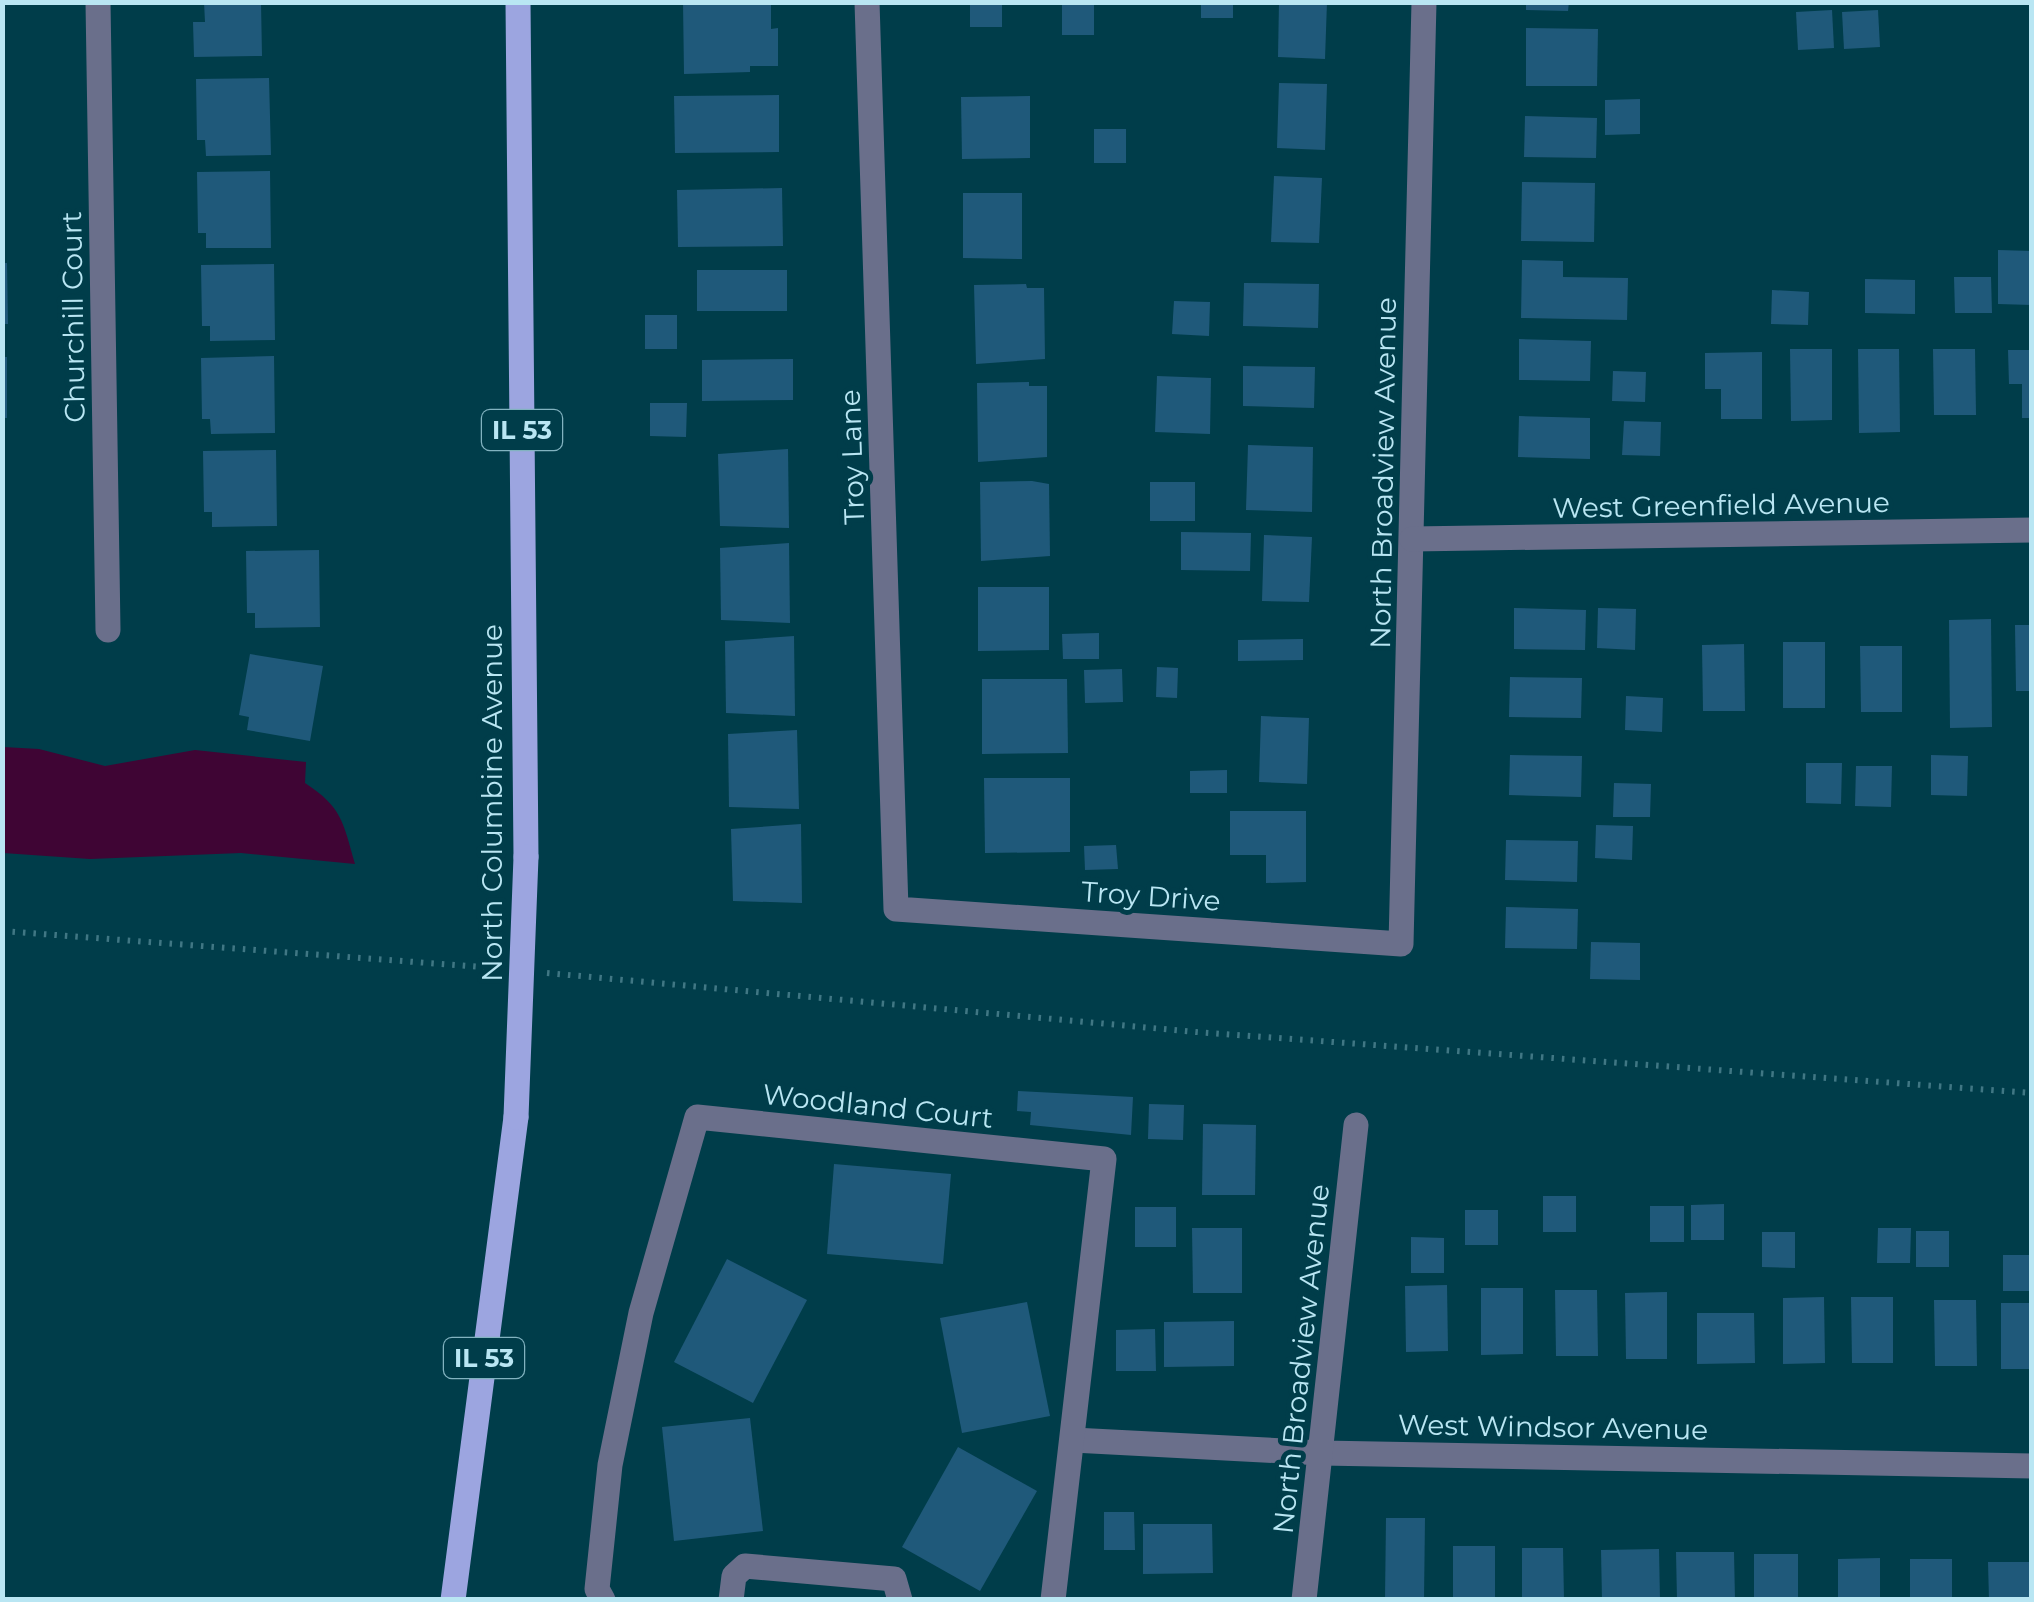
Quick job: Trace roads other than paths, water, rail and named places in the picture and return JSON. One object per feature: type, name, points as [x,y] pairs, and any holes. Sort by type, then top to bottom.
[{"type":"main road","name":"North Columbine Avenue","points":[[452,1600],[516,1116],[526,857],[518,2]]},
{"type":"street","name":"Churchill Court","points":[[98,2],[108,630]]},
{"type":"street","name":"Troy Lane","points":[[867,2],[896,909]]},
{"type":"street","name":"North Broadview Avenue","points":[[1401,944],[1424,2]]},
{"type":"street","name":"West Greenfield Avenue","points":[[1412,539],[2032,530]]},
{"type":"street","name":"Troy Drive","points":[[896,909],[1401,944]]},
{"type":"street","name":"Woodland Court","points":[[603,1600],[597,1589],[610,1466],[641,1313],[697,1118],[1104,1159],[1053,1600]]},
{"type":"street","name":"North Broadview Avenue","points":[[1304,1600],[1356,1125]]},
{"type":"street","name":"West Windsor Avenue","points":[[1073,1440],[1322,1453],[2032,1466]]},
{"type":"street","points":[[731,1600],[734,1576],[745,1566],[894,1579],[900,1600]]}]
